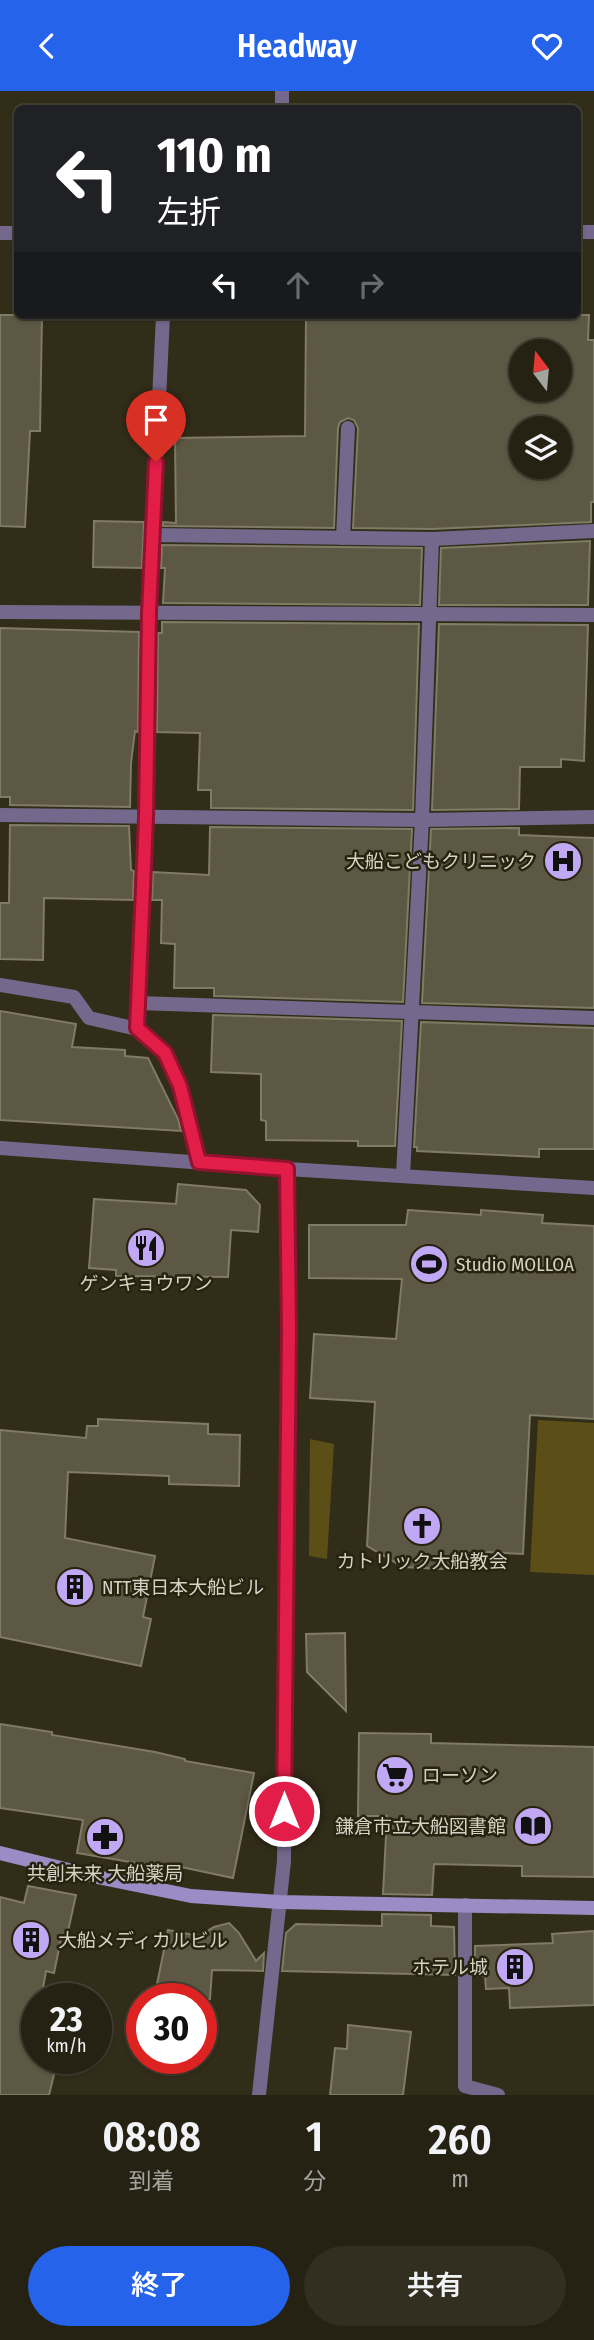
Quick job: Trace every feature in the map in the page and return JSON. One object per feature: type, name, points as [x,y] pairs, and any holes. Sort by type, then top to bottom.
[{"type":"street","points":[[137,1028],[146,817],[149,613],[163,319]]},
{"type":"street","points":[[343,538],[348,428]]},
{"type":"street","points":[[153,535],[432,539],[594,531]]},
{"type":"street","points":[[403,1175],[422,820],[432,539]]},
{"type":"street","points":[[0,612],[594,615]]},
{"type":"street","points":[[0,815],[422,820],[594,817]]},
{"type":"street","points":[[0,985],[74,997],[89,1018],[137,1028],[165,1053],[180,1086],[199,1162]]},
{"type":"street","points":[[138,1003],[594,1018]]},
{"type":"street","points":[[0,1148],[594,1188]]},
{"type":"street","points":[[259,2095],[284,1861],[289,1332],[287,1169]]},
{"type":"street","points":[[0,1853],[191,1896],[279,1902],[594,1908]]},
{"type":"street","points":[[465,1905],[465,2085],[498,2095]]},
{"type":"shaded area","points":[[538,1420],[594,1423],[594,1575],[530,1572]]},
{"type":"shaded area","points":[[310,1439],[334,1444],[327,1559],[309,1556]]},
{"type":"building","points":[[0,315],[14,315],[14,319],[42,319],[40,431],[30,431],[25,527],[0,526]]},
{"type":"building","points":[[581,315],[589,315],[588,340],[594,340],[594,502],[591,502],[591,522],[432,529],[353,528],[358,428],[354,420],[348,418],[340,422],[338,428],[334,528],[163,526],[163,522],[176,523],[175,438],[305,436],[306,319],[581,319]]},
{"type":"building","points":[[94,521],[144,522],[142,568],[93,567]]},
{"type":"building","points":[[590,541],[588,605],[439,605],[441,548]]},
{"type":"building","points":[[162,545],[422,548],[420,605],[163,603],[165,568],[161,568]]},
{"type":"building","points":[[162,622],[419,624],[413,810],[211,808],[211,790],[198,790],[200,733],[157,732],[158,633],[162,633]]},
{"type":"building","points":[[439,624],[588,625],[584,761],[561,759],[561,767],[520,767],[519,809],[432,810]]},
{"type":"building","points":[[0,628],[139,632],[138,732],[135,731],[131,763],[130,807],[10,805],[10,797],[0,797]]},
{"type":"building","points":[[10,825],[129,826],[131,870],[134,871],[133,900],[44,898],[43,960],[0,959],[0,903],[9,903]]},
{"type":"building","points":[[210,827],[412,829],[403,1002],[214,996],[214,988],[174,988],[175,944],[161,943],[162,900],[152,900],[153,872],[209,875]]},
{"type":"building","points":[[519,828],[519,835],[594,838],[594,1008],[422,1003],[431,829]]},
{"type":"building","points":[[0,1011],[76,1024],[72,1047],[125,1050],[125,1056],[148,1058],[178,1119],[181,1131],[0,1120]]},
{"type":"building","points":[[213,1015],[402,1021],[395,1146],[358,1146],[358,1141],[266,1140],[266,1121],[261,1120],[261,1074],[211,1072]]},
{"type":"building","points":[[421,1022],[594,1028],[594,1149],[539,1149],[539,1157],[417,1151],[417,1147],[414,1147]]},
{"type":"building","points":[[178,1184],[246,1190],[260,1205],[258,1232],[231,1230],[228,1277],[116,1276],[116,1270],[89,1268],[94,1199],[176,1204]]},
{"type":"building","points":[[408,1210],[481,1215],[481,1210],[543,1215],[542,1223],[594,1226],[594,1419],[530,1415],[523,1554],[488,1552],[442,1569],[403,1567],[367,1546],[375,1402],[310,1398],[314,1334],[396,1339],[402,1279],[309,1278],[309,1225],[406,1225]]},
{"type":"building","points":[[98,1419],[208,1424],[208,1434],[240,1435],[239,1486],[169,1484],[169,1476],[68,1472],[65,1538],[155,1556],[143,1617],[151,1619],[141,1666],[0,1637],[0,1430],[86,1438],[87,1426],[98,1426]]},
{"type":"building","points":[[345,1633],[346,1711],[307,1672],[306,1634]]},
{"type":"building","points":[[0,1724],[254,1773],[233,1878],[167,1864],[166,1868],[77,1853],[83,1820],[0,1808]]},
{"type":"building","points":[[359,1733],[431,1734],[431,1743],[594,1747],[594,1877],[522,1876],[522,1866],[434,1864],[432,1895],[383,1894],[387,1816],[358,1816]]},
{"type":"building","name":"大船メディカルビル","points":[[28,1886],[76,1895],[66,1940],[61,1939],[54,1973],[46,1971],[44,1983],[21,1983],[21,2074],[54,2074],[49,2095],[0,2095],[0,1897],[24,1903]]},
{"type":"building","points":[[382,1914],[431,1915],[431,1926],[454,1927],[455,1975],[282,1971],[286,1933],[296,1924],[382,1926]]},
{"type":"building","points":[[229,1923],[239,1933],[256,1961],[264,1953],[263,1971],[212,1970],[211,1983],[157,1983],[168,1930],[199,1936],[214,1927]]},
{"type":"building","points":[[594,1931],[594,2005],[510,2008],[509,1988],[486,1989],[485,1976],[475,1976],[475,1946],[553,1943],[552,1934]]},
{"type":"building","points":[[348,2025],[411,2032],[403,2095],[330,2095],[335,2048],[347,2049]]},
{"type":"place","name":"大船こどもクリニック","points":[[563,861]]},
{"type":"place","name":"ゲンキョウワン","points":[[146,1248]]},
{"type":"place","name":"Studio MOLLOA","points":[[429,1264]]},
{"type":"place","name":"カトリック大船教会","points":[[422,1526]]},
{"type":"place","name":"NTT東日本大船ビル","points":[[75,1587]]},
{"type":"place","name":"ローソン","points":[[395,1775]]},
{"type":"place","name":"鎌倉市立大船図書館","points":[[533,1826]]},
{"type":"place","name":"共創未来 大船薬局","points":[[105,1837]]},
{"type":"place","name":"大船メディカルビル","points":[[31,1940]]},
{"type":"place","name":"ホテル城","points":[[515,1967]]},
{"type":"route","points":[[156,462],[137,1028],[165,1053],[180,1086],[199,1162],[287,1169],[289,1332],[284,1811]]}]
